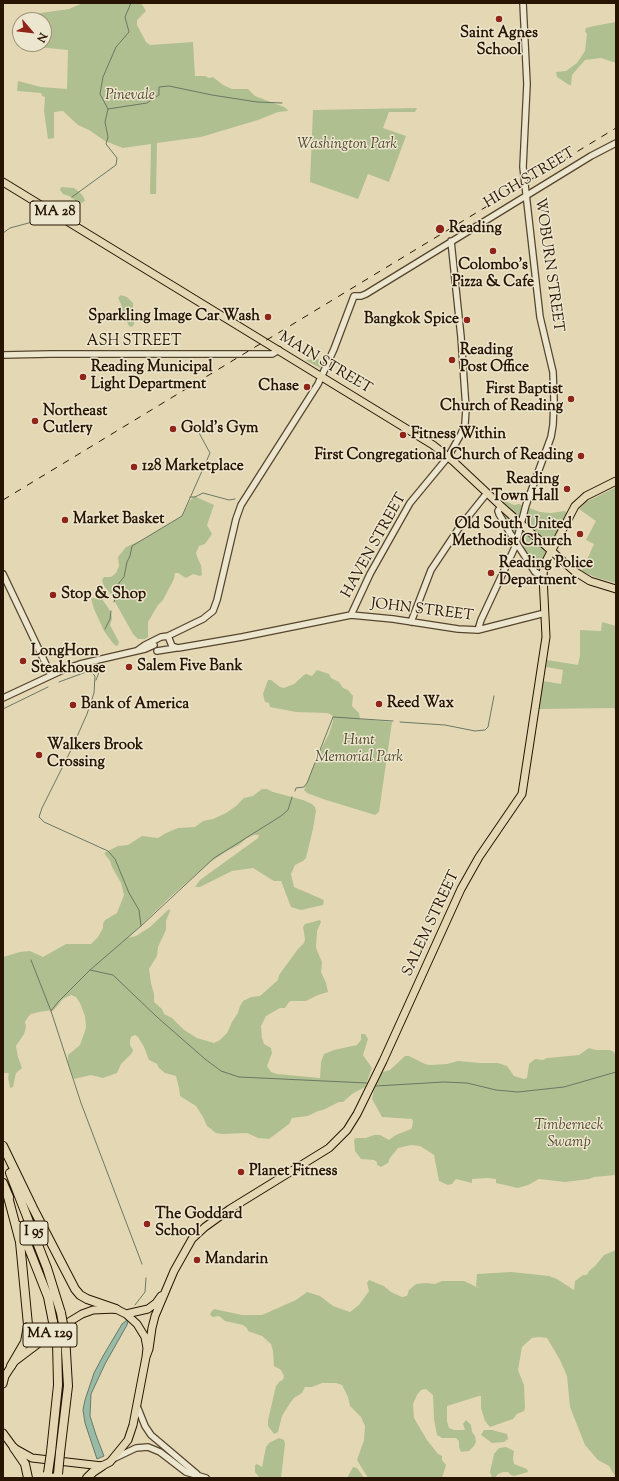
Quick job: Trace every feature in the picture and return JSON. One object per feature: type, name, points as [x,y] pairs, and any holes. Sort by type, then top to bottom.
[{"type":"highway","points":[[3,1146],[75,1289],[80,1295],[87,1299],[116,1309]]},
{"type":"highway","name":"I 95","points":[[3,1154],[47,1268],[61,1313],[65,1335],[68,1386],[58,1476]]},
{"type":"highway","name":"I 95","points":[[3,1182],[43,1285],[57,1342],[58,1385],[48,1475]]},
{"type":"highway","points":[[7,1193],[20,1242],[28,1324],[24,1345],[11,1366]]},
{"type":"highway","points":[[14,1448],[25,1464],[28,1478]]},
{"type":"highway","points":[[87,1478],[102,1466]]},
{"type":"main road","name":"MAIN STREET","points":[[3,182],[414,433],[448,456],[551,552],[581,576],[590,581],[616,589]]},
{"type":"main road","name":"SALEM STREET","points":[[126,1314],[143,1310],[152,1306],[159,1300],[187,1247],[198,1233],[247,1198],[325,1151],[347,1130],[357,1114],[383,1061],[461,889],[479,858],[522,794],[545,642],[544,565],[573,509],[581,500],[616,480]]},
{"type":"main road","name":"SALEM STREET","points":[[146,1357],[149,1349],[153,1322],[169,1282]]},
{"type":"main road","name":"MA 129","points":[[3,1382],[14,1362],[36,1345],[82,1314],[93,1310],[116,1309],[126,1314]]},
{"type":"main road","points":[[3,1434],[14,1448],[24,1455],[36,1460],[102,1466],[110,1462],[128,1440],[133,1425],[147,1348],[142,1331],[134,1320],[126,1314]]},
{"type":"street","name":"WOBURN STREET","points":[[478,630],[481,620],[516,542],[526,504],[551,437],[554,412],[553,372],[542,325],[523,167],[527,84],[523,3]]},
{"type":"street","name":"HIGH STREET","points":[[321,377],[334,349],[354,296],[364,294],[591,156],[616,143]]},
{"type":"street","name":"HAVEN STREET","points":[[351,615],[368,578],[410,503],[448,456],[463,430],[466,412],[458,306],[451,241]]},
{"type":"street","points":[[265,354],[270,345]]},
{"type":"street","name":"ASH STREET","points":[[3,355],[272,354],[279,350]]},
{"type":"street","points":[[3,698],[51,675],[80,664],[145,649],[206,618],[213,611],[217,600],[235,523],[241,505],[321,377]]},
{"type":"street","points":[[411,622],[431,570],[459,528],[487,493]]},
{"type":"street","points":[[501,506],[498,511],[499,514],[535,572],[543,576]]},
{"type":"street","points":[[3,574],[51,675]]},
{"type":"street","name":"JOHN STREET","points":[[157,651],[242,637],[351,615],[458,629],[478,630],[545,613]]},
{"type":"street","points":[[168,636],[172,646],[176,648]]},
{"type":"street","points":[[137,1403],[145,1426],[150,1435],[199,1476]]},
{"type":"street","points":[[110,1462],[132,1449],[148,1447],[160,1452],[186,1472],[206,1478]]},
{"type":"green space","name":"Pinevale","points":[[83,3],[141,3],[146,11],[137,20],[137,25],[146,42],[150,45],[193,42],[195,76],[205,76],[209,78],[213,77],[223,85],[232,89],[248,89],[255,96],[284,107],[288,111],[278,112],[258,120],[201,137],[157,143],[156,194],[150,194],[151,144],[123,148],[105,141],[89,130],[78,125],[63,111],[54,112],[54,138],[48,139],[44,111],[45,97],[42,96],[41,93],[17,91],[18,81],[41,87],[67,89],[68,50],[52,48],[52,12],[48,12],[69,9]]},
{"type":"green space","points":[[616,22],[616,63],[601,58],[585,60],[572,75],[571,85],[557,77],[556,72],[566,71],[577,63],[585,51],[587,34],[585,31],[586,28]]},
{"type":"green space","name":"Washington Park","points":[[417,108],[415,112],[389,112],[383,128],[406,136],[389,182],[368,174],[358,199],[310,182],[313,110]]},
{"type":"green space","points":[[61,187],[74,188],[83,196],[85,201],[80,204],[69,196],[63,194],[60,190]]},
{"type":"green space","points":[[121,295],[127,297],[133,303],[134,324],[132,327],[129,326],[124,316],[118,298]]},
{"type":"green space","points":[[326,359],[320,368],[305,360]]},
{"type":"green space","points":[[616,487],[616,583],[597,578],[582,571],[594,544],[586,540],[596,521],[579,509],[586,502]]},
{"type":"green space","points":[[194,496],[214,505],[207,525],[212,534],[205,544],[199,546],[196,553],[201,565],[202,575],[200,576],[193,574],[186,578],[178,573],[175,573],[174,579],[163,600],[158,605],[148,622],[148,637],[145,639],[138,639],[133,634],[110,593],[104,586],[102,580],[104,577],[111,577],[116,573],[119,566],[118,557],[126,547],[142,540],[182,516],[189,502]]},
{"type":"green space","points":[[501,499],[514,505],[519,504],[540,512],[551,513],[565,511],[567,513],[544,556],[539,570],[505,517]]},
{"type":"green space","points":[[91,598],[102,599],[111,612],[112,619],[110,625],[119,642],[118,645],[116,646],[112,642],[104,631],[94,609]]},
{"type":"green space","points":[[602,622],[616,626],[616,712],[614,708],[539,709],[543,681],[561,684],[563,670],[546,667],[547,660],[578,665],[580,655],[580,630],[601,631]]},
{"type":"green space","name":"Hunt Memorial Park","points":[[317,670],[329,674],[331,678],[339,682],[343,688],[348,690],[353,696],[352,706],[359,713],[360,719],[392,722],[379,812],[375,815],[323,799],[307,793],[304,790],[319,753],[329,734],[333,721],[332,715],[327,713],[296,712],[270,707],[269,703],[265,702],[263,694],[268,680],[271,680],[280,687],[284,688],[294,684],[306,674],[312,676]]},
{"type":"green space","points":[[262,789],[267,789],[303,800],[315,807],[316,811],[313,829],[306,858],[295,865],[291,874],[294,887],[324,900],[323,905],[301,910],[291,907],[281,881],[274,881],[253,868],[232,871],[200,887],[195,887],[200,880],[258,838],[259,835],[254,835],[209,863],[169,898],[128,938],[136,936],[150,927],[169,909],[170,911],[166,921],[166,930],[158,947],[157,956],[149,969],[154,1002],[162,1009],[164,1014],[172,1018],[184,1030],[197,1038],[214,1043],[220,1040],[227,1033],[243,1001],[251,997],[260,996],[278,980],[279,975],[304,943],[305,939],[303,927],[305,924],[320,920],[321,922],[317,931],[316,948],[322,962],[321,972],[328,992],[306,1001],[291,1001],[285,1008],[280,1008],[266,1016],[261,1026],[262,1038],[264,1044],[271,1048],[272,1053],[267,1066],[271,1072],[277,1074],[320,1078],[321,1062],[324,1054],[334,1050],[357,1045],[361,1040],[361,1034],[365,1034],[368,1039],[363,1055],[372,1068],[365,1087],[352,1094],[343,1102],[339,1102],[308,1116],[292,1118],[289,1124],[269,1139],[258,1138],[247,1133],[216,1133],[207,1126],[196,1106],[180,1096],[176,1076],[165,1073],[157,1064],[149,1060],[144,1047],[135,1035],[131,1037],[130,1041],[130,1045],[133,1050],[132,1053],[121,1064],[117,1073],[103,1078],[91,1075],[74,1079],[68,1062],[68,1055],[80,1045],[86,1028],[85,1016],[80,1003],[76,997],[71,995],[63,999],[53,1011],[39,1012],[31,1014],[28,1017],[25,1022],[26,1027],[24,1034],[16,1046],[22,1068],[16,1073],[13,1087],[10,1088],[8,1077],[9,1074],[3,1073],[3,957],[30,951],[43,957],[66,944],[91,944],[98,937],[105,920],[117,913],[124,895],[121,883],[110,861],[104,853],[118,846],[128,845],[142,836],[158,838],[178,828],[195,827],[203,821],[213,819],[226,813],[244,798],[253,796]]},
{"type":"green space","name":"Timberneck Swamp","points":[[589,1048],[596,1050],[610,1050],[614,1052],[616,1056],[616,1175],[565,1182],[539,1179],[518,1188],[496,1183],[496,1179],[488,1178],[472,1179],[472,1183],[456,1179],[452,1184],[448,1185],[439,1181],[434,1155],[420,1146],[411,1145],[398,1148],[388,1163],[381,1167],[377,1165],[377,1162],[374,1160],[361,1159],[355,1151],[354,1140],[356,1138],[366,1138],[374,1135],[380,1135],[389,1140],[396,1135],[411,1129],[413,1122],[412,1119],[382,1117],[372,1099],[374,1090],[382,1072],[390,1070],[405,1056],[409,1056],[430,1065],[447,1064],[458,1061],[498,1063],[507,1066],[514,1076],[524,1079],[527,1078],[529,1064],[535,1059],[543,1060],[547,1058],[579,1055]]},
{"type":"green space","points":[[616,1250],[616,1478],[609,1466],[598,1460],[585,1445],[570,1407],[567,1376],[560,1360],[547,1338],[532,1338],[522,1347],[518,1370],[524,1385],[525,1408],[524,1411],[517,1414],[513,1419],[490,1427],[485,1421],[481,1408],[481,1396],[447,1406],[447,1421],[449,1428],[454,1430],[465,1430],[463,1424],[466,1420],[471,1425],[476,1442],[469,1451],[461,1452],[459,1441],[456,1438],[442,1438],[437,1435],[434,1419],[433,1395],[426,1389],[421,1390],[417,1395],[413,1404],[414,1418],[427,1440],[438,1454],[442,1456],[442,1460],[446,1465],[442,1478],[368,1478],[357,1460],[364,1440],[365,1426],[361,1417],[350,1406],[348,1397],[342,1385],[336,1383],[322,1383],[312,1387],[305,1387],[302,1393],[294,1398],[290,1403],[282,1416],[278,1432],[274,1434],[268,1426],[268,1420],[276,1386],[283,1380],[284,1376],[281,1370],[274,1366],[271,1344],[262,1336],[248,1331],[243,1325],[225,1321],[219,1316],[213,1317],[210,1315],[214,1309],[242,1315],[262,1315],[296,1300],[307,1292],[320,1296],[333,1306],[350,1312],[359,1305],[369,1291],[367,1283],[369,1280],[384,1286],[391,1292],[402,1297],[407,1296],[409,1290],[416,1284],[435,1284],[442,1281],[464,1281],[481,1289],[476,1286],[477,1274],[511,1272],[549,1276],[557,1279],[574,1290],[575,1281],[583,1275],[587,1275],[604,1255]]},
{"type":"green space","points":[[484,1430],[492,1430],[507,1434],[508,1439],[504,1442],[492,1443],[481,1435]]},
{"type":"green space","points":[[279,1438],[284,1440],[285,1444],[281,1478],[259,1477],[255,1472],[255,1465],[257,1464],[262,1467],[266,1447],[269,1443]]},
{"type":"green space","points":[[506,1447],[514,1451],[514,1464],[527,1469],[528,1472],[514,1476],[508,1472],[503,1472],[498,1474],[495,1478],[492,1478],[490,1472],[494,1454],[499,1448]]},
{"type":"green space","points":[[353,1467],[357,1468],[364,1478],[347,1478]]},
{"type":"shaded area","points":[[127,1320],[127,1325],[105,1364],[91,1394],[90,1416],[104,1456],[97,1459],[85,1423],[83,1410],[85,1400],[94,1373],[122,1324]]},
{"type":"waterway","points":[[108,109],[100,94],[103,77],[116,47],[129,32],[125,17],[131,3]]},
{"type":"waterway","points":[[72,197],[116,165],[117,158],[106,144],[108,137],[105,122],[108,109],[147,103],[159,95],[159,87],[169,86],[257,102],[282,103]]},
{"type":"waterway","points":[[3,233],[10,228],[36,221],[47,214]]},
{"type":"waterway","points":[[114,602],[119,583],[124,577],[132,546],[182,516],[210,453],[198,431]]},
{"type":"waterway","points":[[190,497],[195,497],[203,493],[229,500],[235,499]]},
{"type":"waterway","points":[[105,629],[110,619],[111,611]]},
{"type":"waterway","points":[[96,680],[100,666]]},
{"type":"waterway","points":[[59,682],[86,672],[91,672],[95,676],[94,693],[87,714],[39,817],[44,822],[108,851],[115,859],[129,893],[139,910],[141,926]]},
{"type":"waterway","points":[[3,709],[48,687]]},
{"type":"waterway","points":[[400,722],[445,725],[475,731],[485,730],[488,727],[494,696]]},
{"type":"waterway","points":[[295,791],[296,788],[304,787],[307,783],[333,717],[393,721]]},
{"type":"waterway","points":[[51,1011],[90,970],[141,926],[214,858],[281,816],[288,810],[292,797]]},
{"type":"waterway","points":[[31,960],[51,1011],[81,1103],[142,1264]]},
{"type":"waterway","points":[[90,970],[113,975],[157,1017],[221,1071],[239,1077],[367,1083]]},
{"type":"waterway","points":[[376,1086],[444,1082],[467,1083],[496,1090],[518,1092],[564,1087],[616,1072]]},
{"type":"waterway","points":[[135,1305],[145,1292],[146,1278]]},
{"type":"railway","points":[[3,500],[616,128]]},
{"type":"place","name":"Saint Agnes School","points":[[499,19]]},
{"type":"place","name":"Reading","points":[[440,229]]},
{"type":"place","name":"Colombo's Pizza & Cafe","points":[[493,251]]},
{"type":"place","name":"Sparkling Image Car Wash","points":[[268,317]]},
{"type":"place","name":"Bangkok Spice","points":[[467,320]]},
{"type":"place","name":"Reading Post Office","points":[[452,360]]},
{"type":"place","name":"Reading Municipal Light Department","points":[[83,377]]},
{"type":"place","name":"Chase","points":[[307,387]]},
{"type":"place","name":"First Baptist Church of Reading","points":[[571,399]]},
{"type":"place","name":"Northeast Cutlery","points":[[35,421]]},
{"type":"place","name":"Gold's Gym","points":[[173,429]]},
{"type":"place","name":"Fitness Within","points":[[403,435]]},
{"type":"place","name":"First Congregational Church of Reading","points":[[581,456]]},
{"type":"place","name":"128 Marketplace","points":[[134,467]]},
{"type":"place","name":"Reading Town Hall","points":[[567,489]]},
{"type":"place","name":"Market Basket","points":[[65,520]]},
{"type":"place","name":"Old South United Methodist Church","points":[[580,534]]},
{"type":"place","name":"Reading Police Department","points":[[491,573]]},
{"type":"place","name":"Stop & Shop","points":[[53,595]]},
{"type":"place","name":"LongHorn Steakhouse","points":[[23,661]]},
{"type":"place","name":"Salem Five Bank","points":[[129,667]]},
{"type":"place","name":"Reed Wax","points":[[379,704]]},
{"type":"place","name":"Bank of America","points":[[73,705]]},
{"type":"place","name":"Walkers Brook Crossing","points":[[39,755]]},
{"type":"place","name":"Planet Fitness","points":[[241,1172]]},
{"type":"place","name":"The Goddard School","points":[[147,1224]]},
{"type":"place","name":"Mandarin","points":[[197,1260]]}]
